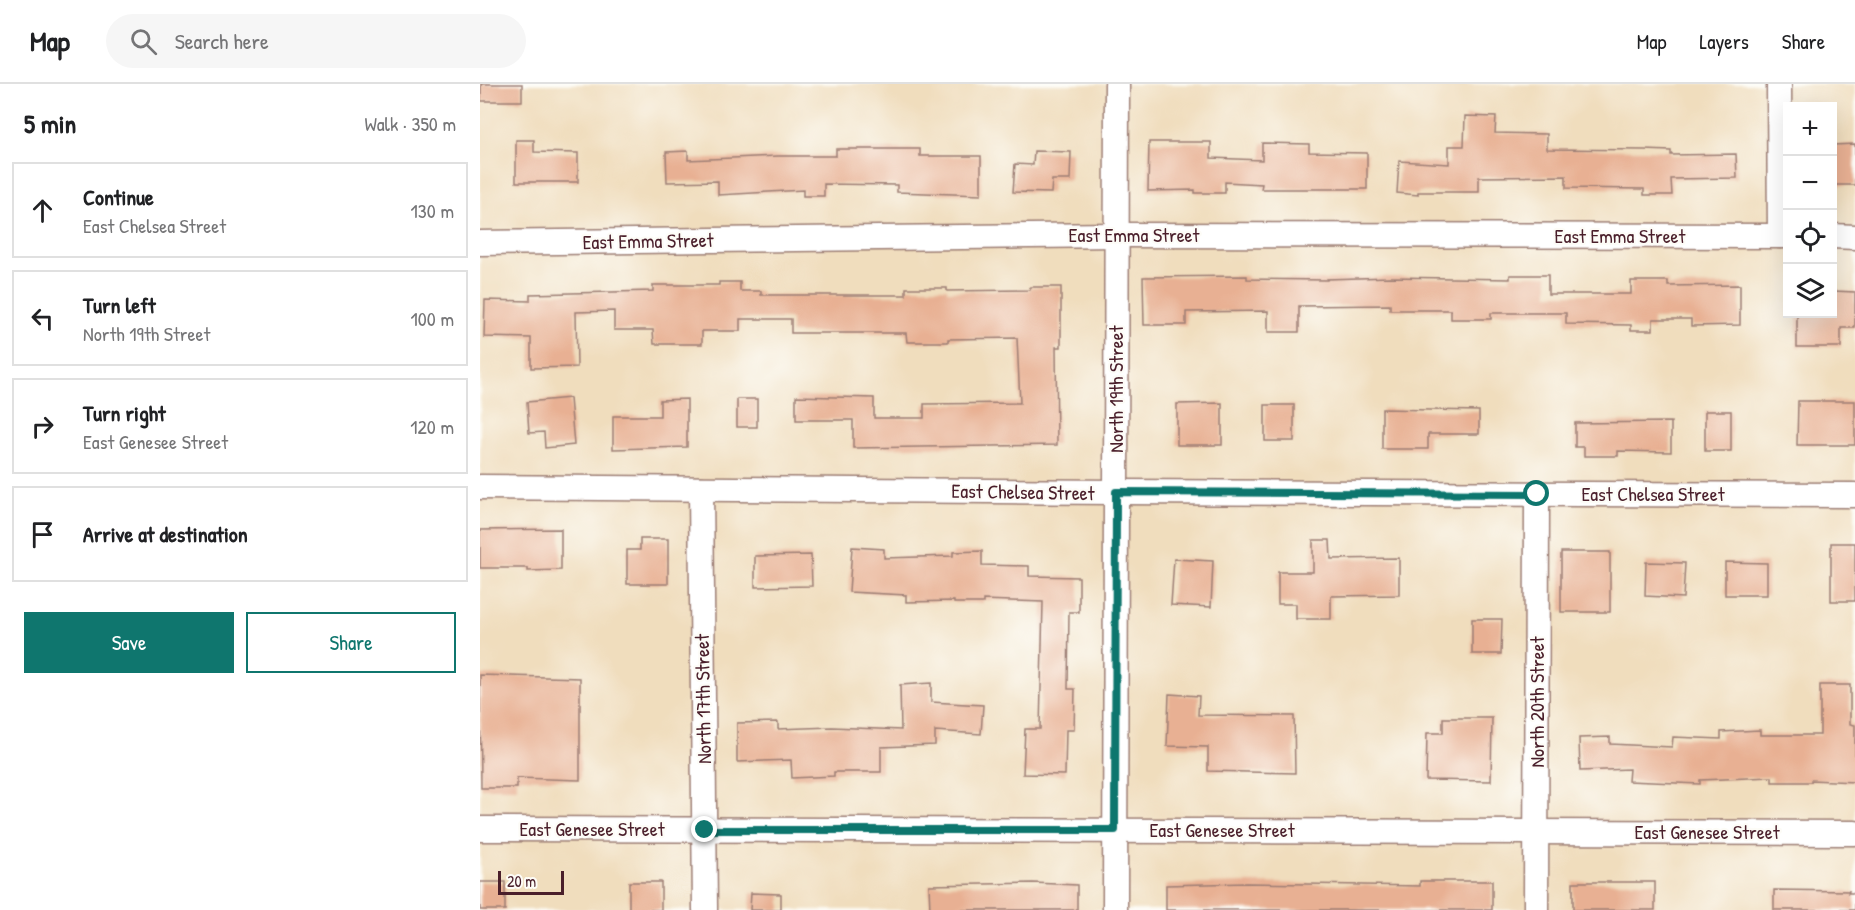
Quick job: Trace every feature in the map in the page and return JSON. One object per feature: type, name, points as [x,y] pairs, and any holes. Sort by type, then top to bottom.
[{"type":"street","name":"North 19th Street","points":[[1115,910],[1117,84]]},
{"type":"street","points":[[1779,84],[1783,210]]},
{"type":"street","name":"East Emma Street","points":[[480,243],[1116,234],[1783,236]]},
{"type":"street","points":[[1837,236],[1855,237]]},
{"type":"street","name":"East Chelsea Street","points":[[480,487],[1855,495]]},
{"type":"street","name":"North 17th Street","points":[[701,489],[705,910]]},
{"type":"street","name":"North 20th Street","points":[[1536,910],[1537,494]]},
{"type":"street","name":"East Genesee Street","points":[[480,829],[1855,833]]},
{"type":"building","points":[[481,84],[522,84],[522,101],[481,101]]},
{"type":"building","points":[[1465,116],[1496,117],[1495,133],[1547,134],[1547,149],[1671,151],[1671,155],[1736,154],[1737,178],[1671,179],[1672,195],[1644,195],[1644,189],[1566,188],[1566,176],[1479,177],[1479,192],[1418,192],[1418,195],[1397,193],[1399,161],[1449,164],[1449,146],[1464,146]]},
{"type":"building","points":[[516,140],[534,140],[534,152],[578,153],[578,182],[516,182]]},
{"type":"building","points":[[1149,142],[1211,142],[1211,158],[1262,160],[1262,143],[1309,144],[1309,152],[1367,153],[1367,189],[1261,189],[1262,184],[1225,182],[1225,193],[1195,193],[1195,190],[1148,191]]},
{"type":"building","points":[[1855,144],[1855,185],[1837,185],[1837,145]]},
{"type":"building","points":[[836,149],[920,149],[920,156],[981,156],[981,195],[897,192],[897,185],[824,184],[824,196],[803,196],[803,190],[718,195],[718,181],[667,182],[666,152],[688,151],[688,160],[836,156]]},
{"type":"building","points":[[1034,151],[1071,152],[1070,180],[1052,180],[1051,193],[1013,192],[1015,164],[1033,165]]},
{"type":"building","points":[[1510,275],[1548,275],[1548,294],[1631,294],[1631,281],[1668,281],[1668,286],[1740,285],[1740,325],[1691,326],[1691,319],[1653,319],[1653,330],[1631,330],[1631,325],[1566,324],[1566,313],[1491,313],[1491,319],[1451,319],[1451,310],[1390,310],[1390,305],[1299,306],[1299,332],[1268,332],[1268,311],[1186,312],[1186,325],[1144,325],[1143,277],[1247,276],[1247,279],[1327,280],[1390,277],[1510,279]]},
{"type":"building","points":[[719,282],[740,282],[740,291],[761,291],[761,295],[906,295],[906,288],[947,288],[947,291],[1030,290],[1030,287],[1061,287],[1061,347],[1056,347],[1057,445],[853,448],[853,420],[796,420],[796,396],[874,398],[874,418],[924,418],[924,404],[1020,403],[1017,338],[907,342],[906,333],[791,333],[791,319],[740,319],[740,331],[702,331],[702,344],[654,344],[653,330],[614,330],[614,311],[576,312],[577,367],[531,368],[531,338],[484,337],[485,300],[530,301],[530,294],[653,291],[653,285],[719,285]]},
{"type":"building","points":[[1837,291],[1855,292],[1855,328],[1841,328],[1841,347],[1797,347],[1797,318],[1837,318]]},
{"type":"building","points":[[570,398],[574,445],[545,448],[544,432],[529,433],[527,402]]},
{"type":"building","points":[[687,399],[687,447],[613,449],[613,416],[660,416],[660,400]]},
{"type":"building","points":[[737,399],[757,399],[757,427],[737,427]]},
{"type":"building","points":[[1798,401],[1855,401],[1855,445],[1797,445]]},
{"type":"building","points":[[1222,403],[1222,445],[1177,445],[1177,404]]},
{"type":"building","points":[[1265,405],[1294,405],[1294,441],[1265,441]]},
{"type":"building","points":[[1382,409],[1479,411],[1479,434],[1428,434],[1428,449],[1382,449]]},
{"type":"building","points":[[1705,411],[1731,411],[1731,451],[1705,451]]},
{"type":"building","points":[[1671,422],[1671,452],[1618,451],[1618,456],[1584,456],[1584,447],[1575,447],[1575,423]]},
{"type":"building","points":[[561,529],[561,570],[528,571],[528,568],[480,568],[480,530]]},
{"type":"building","points":[[640,539],[668,539],[668,584],[627,584],[627,550],[640,550]]},
{"type":"building","points":[[1313,540],[1330,540],[1331,559],[1399,558],[1399,595],[1331,596],[1331,619],[1296,619],[1296,604],[1278,604],[1278,572],[1313,572]]},
{"type":"building","points":[[1831,543],[1855,543],[1855,601],[1831,601]]},
{"type":"building","points":[[852,547],[884,549],[884,558],[953,556],[953,552],[982,551],[982,565],[1029,566],[1029,576],[1079,577],[1079,612],[1069,612],[1068,689],[1075,689],[1074,730],[1066,730],[1065,775],[1023,774],[1025,729],[1040,729],[1043,602],[983,600],[983,603],[906,602],[906,595],[849,592]]},
{"type":"building","points":[[1561,552],[1610,552],[1610,612],[1561,612]]},
{"type":"building","points":[[811,555],[812,586],[755,587],[755,556]]},
{"type":"building","points":[[1174,559],[1213,561],[1211,607],[1171,605]]},
{"type":"building","points":[[1646,562],[1685,563],[1683,598],[1645,596]]},
{"type":"building","points":[[1725,562],[1767,563],[1767,595],[1725,595]]},
{"type":"building","points":[[1472,619],[1502,619],[1501,654],[1472,654]]},
{"type":"building","points":[[480,675],[580,678],[580,780],[517,778],[517,788],[481,788]]},
{"type":"building","points":[[931,683],[931,702],[983,705],[981,734],[935,731],[935,745],[881,747],[881,772],[834,772],[834,776],[792,778],[791,760],[737,762],[737,723],[778,722],[778,729],[832,727],[901,730],[900,685]]},
{"type":"building","points":[[1820,685],[1850,685],[1850,724],[1855,725],[1855,782],[1811,780],[1811,782],[1772,782],[1772,777],[1700,780],[1700,784],[1628,781],[1629,769],[1580,771],[1579,738],[1610,737],[1610,744],[1672,747],[1673,737],[1721,739],[1721,732],[1760,730],[1760,735],[1820,735]]},
{"type":"building","points":[[1169,694],[1199,696],[1198,715],[1294,716],[1295,773],[1208,771],[1208,747],[1167,746]]},
{"type":"building","points":[[1443,718],[1492,718],[1491,781],[1426,780],[1427,733],[1443,733]]},
{"type":"building","points":[[1420,881],[1492,881],[1492,910],[1166,910],[1166,885],[1247,883],[1420,886]]},
{"type":"building","points":[[480,882],[505,882],[505,910],[480,910]]},
{"type":"building","points":[[629,882],[661,882],[661,910],[629,910]]},
{"type":"building","points":[[1573,882],[1655,882],[1655,910],[1573,910]]},
{"type":"building","points":[[1033,883],[1077,885],[1077,910],[930,910],[929,885]]},
{"type":"building","points":[[1774,890],[1849,891],[1848,893],[1855,893],[1855,910],[1774,910]]},
{"type":"building","points":[[751,893],[781,894],[781,910],[750,910]]},
{"type":"route","points":[[705,830],[1115,830],[1116,492],[1537,494]]}]
